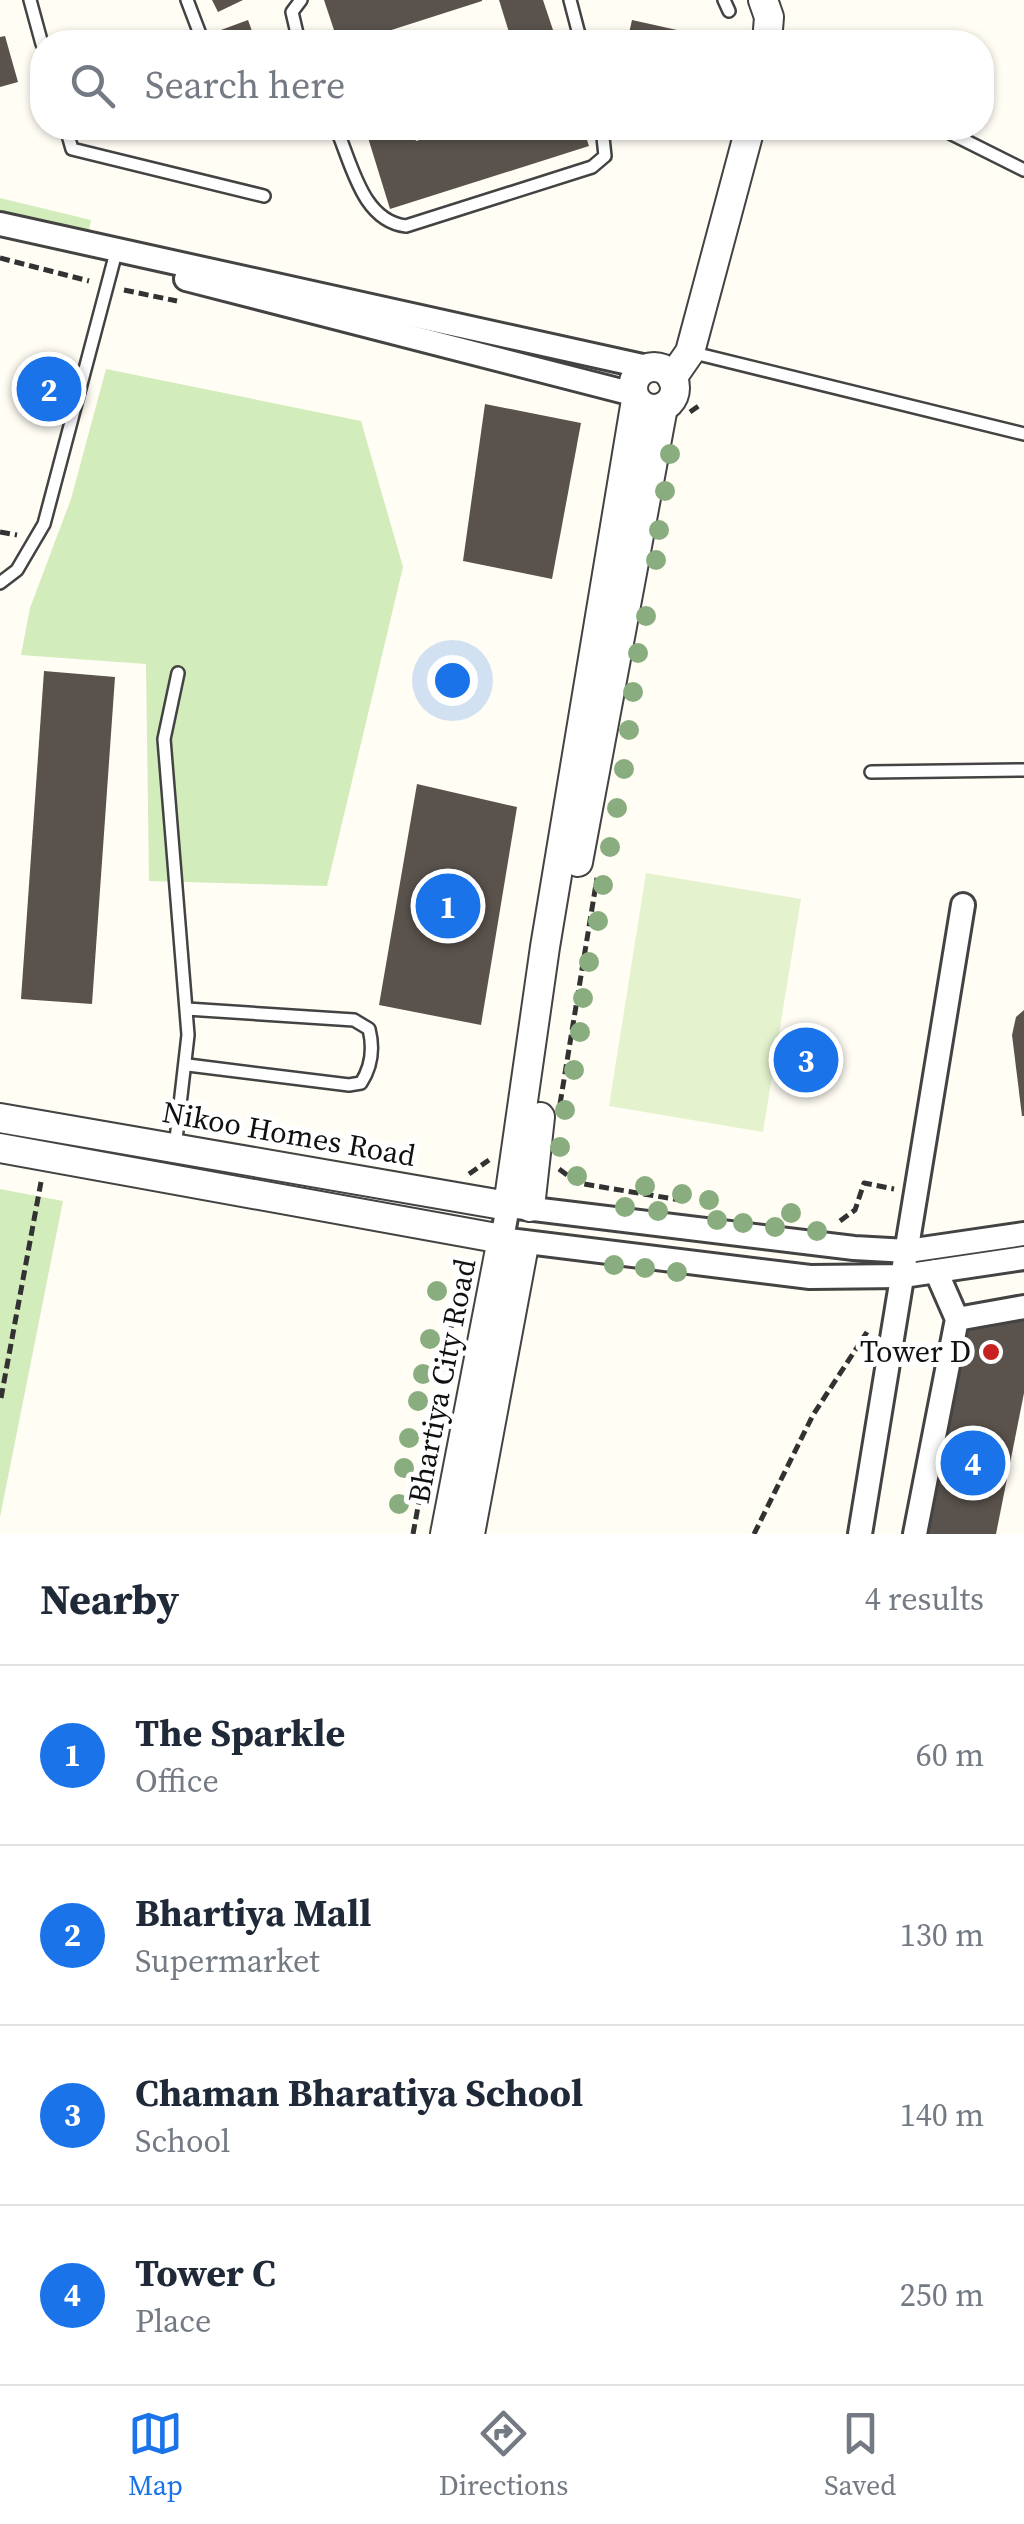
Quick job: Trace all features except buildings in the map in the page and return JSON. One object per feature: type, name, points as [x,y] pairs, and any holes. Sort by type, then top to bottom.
[{"type":"street","points":[[764,0],[767,30]]},
{"type":"street","points":[[654,404],[633,381],[660,372],[690,352],[747,140]]},
{"type":"street","points":[[0,224],[660,372],[673,396],[654,404],[114,260],[0,235]]},
{"type":"street","points":[[654,404],[545,947],[513,1242],[810,1277],[904,1276],[1024,1258]]},
{"type":"street","points":[[860,1534],[963,905]]},
{"type":"street","name":"Nikoo Homes Road","points":[[0,1118],[519,1206]]},
{"type":"street","name":"Nikoo Homes Road","points":[[0,1148],[170,1176],[513,1242]]},
{"type":"street","points":[[519,1206],[819,1246],[908,1251],[1024,1234]]},
{"type":"street","name":"Bhartiya City Road","points":[[445,1534],[513,1242]]},
{"type":"street","name":"Bhartiya City Road","points":[[470,1534],[513,1242]]},
{"type":"street","points":[[915,1534],[958,1320],[936,1271]]},
{"type":"street","points":[[958,1320],[1024,1307]]},
{"type":"lane","points":[[30,0],[38,30]]},
{"type":"lane","points":[[187,0],[198,30]]},
{"type":"lane","points":[[297,30],[292,12],[301,0]]},
{"type":"lane","points":[[570,0],[578,30]]},
{"type":"lane","points":[[69,140],[72,149],[264,196]]},
{"type":"lane","points":[[341,140],[373,213],[390,224],[406,226],[592,167],[605,156],[603,140]]},
{"type":"lane","points":[[964,140],[1024,170]]},
{"type":"lane","points":[[0,583],[17,570],[44,524],[110,287],[114,260]]},
{"type":"lane","points":[[690,352],[1024,434]]},
{"type":"lane","points":[[170,1176],[188,1065],[187,1008],[164,739],[178,672]]},
{"type":"lane","points":[[871,772],[1024,770]]},
{"type":"lane","points":[[187,1008],[354,1020],[369,1029],[372,1042],[370,1070],[361,1083],[349,1085],[188,1065]]},
{"type":"path","points":[[0,258],[178,302]]},
{"type":"path","points":[[654,404],[700,405]]},
{"type":"path","points":[[559,1110],[597,878]]},
{"type":"path","points":[[454,1180],[495,1155]]},
{"type":"path","points":[[554,1157],[560,1171],[578,1183],[690,1202]]},
{"type":"path","points":[[1,1398],[42,1180]]},
{"type":"path","points":[[829,1224],[855,1210],[864,1183],[917,1192]]},
{"type":"path","points":[[413,1534],[466,1261],[458,1248]]},
{"type":"path","points":[[754,1534],[813,1415],[873,1323]]},
{"type":"green space","points":[[0,198],[91,220],[88,235],[0,217]]},
{"type":"green space","points":[[106,369],[361,421],[403,567],[327,886],[149,881],[146,664],[21,655],[30,608],[71,499]]},
{"type":"green space","points":[[646,873],[801,899],[763,1132],[609,1106]]},
{"type":"green space","points":[[0,1189],[63,1201],[0,1517]]},
{"type":"place","name":"Bhartiya Mall","points":[[49,389]]},
{"type":"place","name":"The Sparkle","points":[[448,906]]},
{"type":"place","name":"Chaman Bharatiya School","points":[[806,1060]]},
{"type":"place","name":"Tower D","points":[[991,1352]]},
{"type":"place","name":"Tower C","points":[[973,1463]]}]
